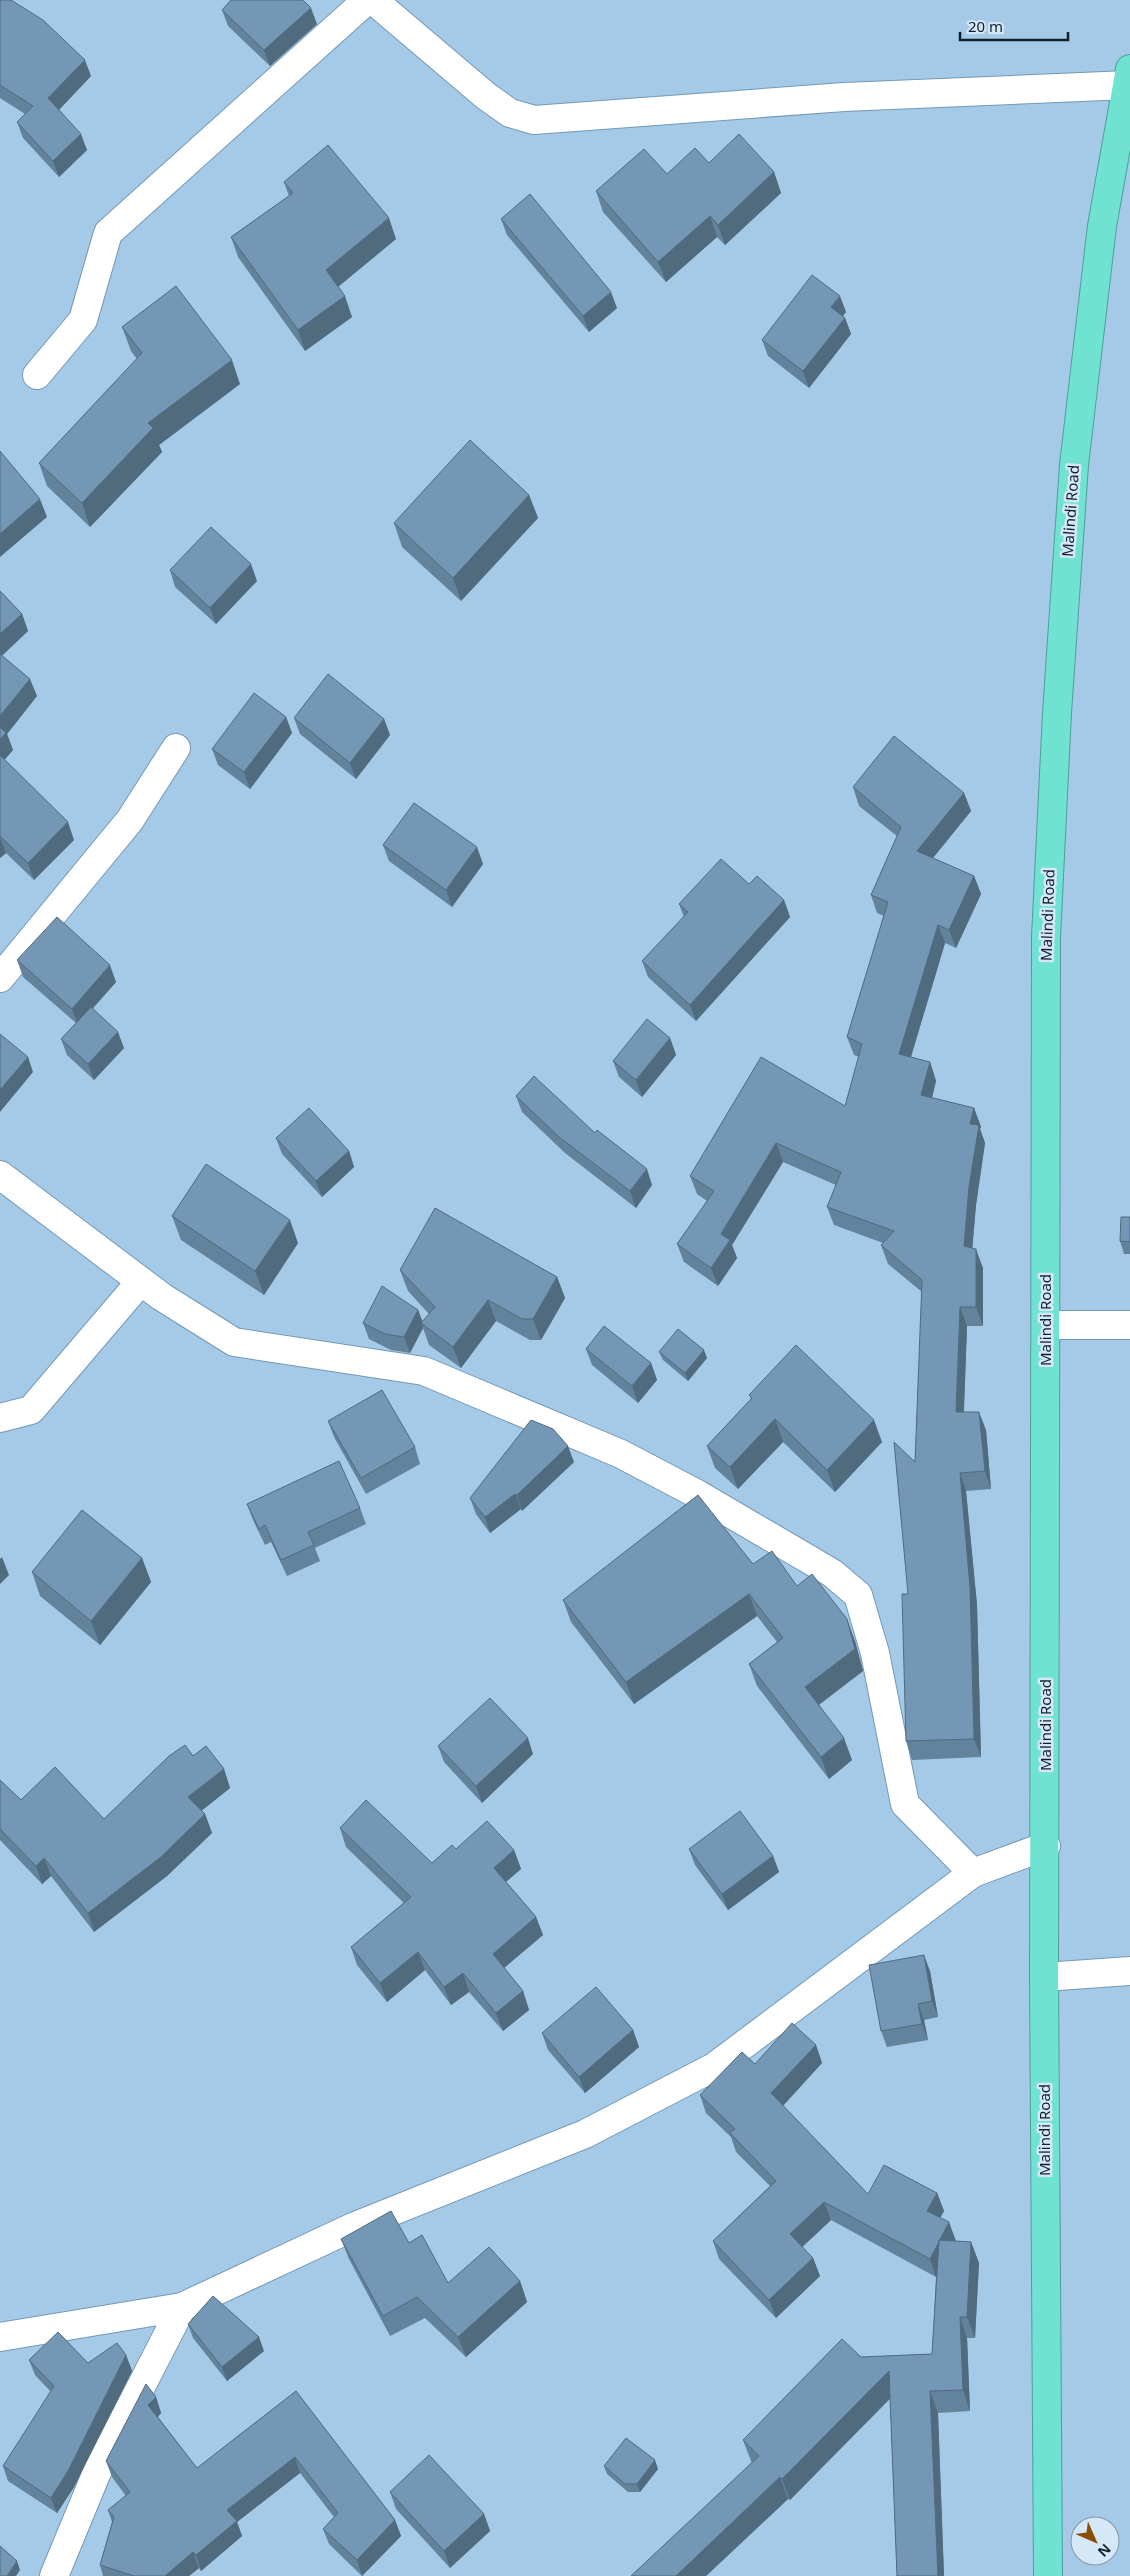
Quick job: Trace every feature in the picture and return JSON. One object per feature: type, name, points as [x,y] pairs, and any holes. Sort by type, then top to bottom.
[{"type":"highway","name":"Malindi Road","points":[[1048,2576],[1044,1977],[1046,1846],[1046,937],[1057,713],[1074,465],[1102,226],[1129,77]]},
{"type":"street","points":[[38,375],[82,320],[108,232],[366,0]]},
{"type":"street","points":[[373,0],[486,96],[510,113],[534,120],[1129,77]]},
{"type":"street","points":[[0,978],[130,820],[176,748]]},
{"type":"street","points":[[0,1174],[162,1297],[234,1342],[424,1370],[621,1454],[707,1500],[832,1573],[858,1595],[875,1653],[905,1804],[973,1873]]},
{"type":"street","points":[[0,1418],[31,1410],[141,1281]]},
{"type":"street","points":[[1046,1325],[1130,1325]]},
{"type":"street","points":[[0,2337],[182,2307],[353,2227],[585,2134],[714,2067],[973,1873],[1046,1846]]},
{"type":"street","points":[[1044,1977],[1130,1971]]},
{"type":"street","points":[[54,2576],[97,2472],[182,2307]]},
{"type":"building","points":[[0,0],[11,0],[43,20],[85,60],[48,98],[81,134],[53,161],[17,122],[33,106],[0,85]]},
{"type":"building","points":[[231,0],[303,0],[311,8],[264,50],[222,10]]},
{"type":"building","points":[[739,134],[774,172],[718,225],[710,216],[658,262],[596,191],[644,149],[667,174],[695,148],[709,163]]},
{"type":"building","points":[[328,145],[389,218],[326,270],[345,296],[298,330],[231,237],[293,193],[284,182]]},
{"type":"building","points":[[530,194],[611,292],[583,316],[501,219]]},
{"type":"building","points":[[812,275],[840,296],[831,307],[845,318],[803,371],[762,340]]},
{"type":"building","points":[[176,286],[232,360],[148,423],[153,428],[82,503],[39,463],[142,353],[122,327]]},
{"type":"building","points":[[470,440],[529,495],[453,578],[394,523]]},
{"type":"building","points":[[0,451],[40,499],[0,534]]},
{"type":"building","points":[[211,527],[251,564],[210,608],[170,570]]},
{"type":"building","points":[[0,591],[22,614],[0,634]]},
{"type":"building","points":[[0,654],[30,679],[0,716]]},
{"type":"building","points":[[328,674],[384,719],[350,763],[294,718]]},
{"type":"building","points":[[254,693],[286,717],[244,772],[212,749]]},
{"type":"building","points":[[0,727],[6,733],[0,740]]},
{"type":"building","points":[[894,736],[964,793],[917,851],[974,876],[949,930],[938,925],[899,1054],[930,1062],[921,1095],[974,1108],[970,1124],[979,1125],[969,1187],[964,1246],[976,1249],[976,1307],[960,1307],[956,1412],[979,1412],[985,1471],[960,1473],[970,1587],[974,1739],[906,1741],[902,1594],[908,1594],[894,1442],[915,1462],[922,1280],[881,1245],[894,1231],[827,1207],[841,1172],[776,1143],[721,1234],[730,1240],[711,1268],[677,1244],[714,1191],[690,1176],[761,1057],[845,1106],[862,1044],[847,1037],[888,902],[871,895],[901,827],[853,787]]},
{"type":"building","points":[[0,755],[68,822],[28,863],[0,836]]},
{"type":"building","points":[[414,803],[477,847],[446,890],[383,845]]},
{"type":"building","points":[[721,859],[749,884],[757,876],[784,900],[690,1005],[642,961],[688,912],[679,904]]},
{"type":"building","points":[[57,917],[110,965],[72,1009],[17,960]]},
{"type":"building","points":[[91,1007],[118,1032],[88,1064],[61,1039]]},
{"type":"building","points":[[647,1019],[670,1038],[636,1080],[613,1061]]},
{"type":"building","points":[[0,1034],[28,1057],[0,1090]]},
{"type":"building","points":[[534,1076],[595,1133],[597,1130],[647,1169],[630,1191],[559,1137],[516,1096]]},
{"type":"building","points":[[309,1108],[349,1151],[316,1181],[276,1138]]},
{"type":"building","points":[[206,1164],[290,1220],[255,1271],[172,1216]]},
{"type":"building","points":[[435,1208],[557,1277],[533,1319],[522,1319],[488,1300],[453,1347],[421,1323],[435,1307],[400,1270]]},
{"type":"building","points":[[1121,1217],[1130,1217],[1130,1242],[1120,1241]]},
{"type":"building","points":[[382,1286],[418,1310],[404,1337],[385,1334],[363,1323]]},
{"type":"building","points":[[604,1326],[651,1363],[632,1386],[586,1349]]},
{"type":"building","points":[[678,1329],[704,1350],[685,1373],[659,1352]]},
{"type":"building","points":[[796,1345],[874,1420],[827,1470],[775,1419],[730,1467],[707,1446],[752,1398],[749,1395]]},
{"type":"building","points":[[382,1390],[415,1447],[361,1478],[328,1421]]},
{"type":"building","points":[[531,1420],[553,1429],[568,1446],[517,1495],[515,1494],[485,1517],[470,1498]]},
{"type":"building","points":[[339,1461],[360,1508],[308,1532],[314,1545],[281,1560],[265,1525],[259,1529],[247,1504]]},
{"type":"building","points":[[698,1495],[753,1564],[772,1551],[797,1586],[812,1574],[847,1619],[855,1649],[805,1687],[844,1738],[821,1757],[749,1664],[783,1638],[749,1594],[626,1682],[563,1600]]},
{"type":"building","points":[[82,1510],[142,1558],[91,1621],[32,1572]]},
{"type":"building","points":[[490,1698],[528,1738],[476,1786],[438,1746]]},
{"type":"building","points":[[185,1745],[193,1756],[206,1746],[224,1769],[188,1797],[205,1814],[161,1857],[88,1913],[44,1858],[36,1866],[0,1829],[0,1780],[21,1800],[55,1767],[104,1819],[169,1756]]},
{"type":"building","points":[[366,1800],[432,1863],[452,1845],[456,1849],[487,1821],[514,1850],[494,1868],[536,1917],[493,1954],[523,1991],[496,2013],[463,1973],[444,1987],[418,1952],[380,1983],[351,1947],[411,1897],[340,1828]]},
{"type":"building","points":[[740,1811],[773,1856],[722,1894],[689,1849]]},
{"type":"building","points":[[924,1955],[932,2001],[918,2004],[922,2024],[881,2031],[869,1965]]},
{"type":"building","points":[[596,1987],[633,2030],[579,2077],[542,2033]]},
{"type":"building","points":[[792,2023],[816,2045],[771,2093],[868,2194],[884,2165],[937,2193],[927,2211],[949,2222],[930,2259],[824,2202],[790,2234],[813,2258],[769,2300],[713,2241],[776,2181],[730,2133],[735,2129],[700,2095],[742,2052],[755,2064]]},
{"type":"building","points":[[391,2211],[409,2243],[422,2235],[448,2283],[489,2247],[520,2281],[458,2337],[417,2297],[383,2316],[341,2239]]},
{"type":"building","points":[[939,2240],[971,2242],[967,2317],[960,2317],[963,2390],[930,2391],[938,2576],[897,2576],[889,2371],[782,2479],[780,2477],[676,2576],[631,2576],[759,2456],[743,2440],[842,2339],[861,2357],[932,2354]]},
{"type":"building","points":[[213,2296],[259,2337],[222,2367],[188,2324]]},
{"type":"building","points":[[58,2332],[88,2363],[117,2343],[126,2355],[68,2471],[51,2498],[3,2466],[54,2386],[29,2360]]},
{"type":"building","points":[[146,2384],[156,2397],[148,2405],[197,2468],[296,2391],[395,2520],[357,2560],[323,2529],[338,2513],[295,2457],[227,2510],[237,2521],[196,2555],[193,2552],[165,2576],[134,2576],[100,2565],[114,2517],[108,2510],[130,2492],[106,2461]]},
{"type":"building","points":[[626,2438],[655,2460],[637,2484],[625,2484],[604,2466]]},
{"type":"building","points":[[429,2455],[484,2514],[444,2551],[390,2492]]},
{"type":"building","points":[[0,2546],[17,2561],[7,2576],[0,2576]]}]
